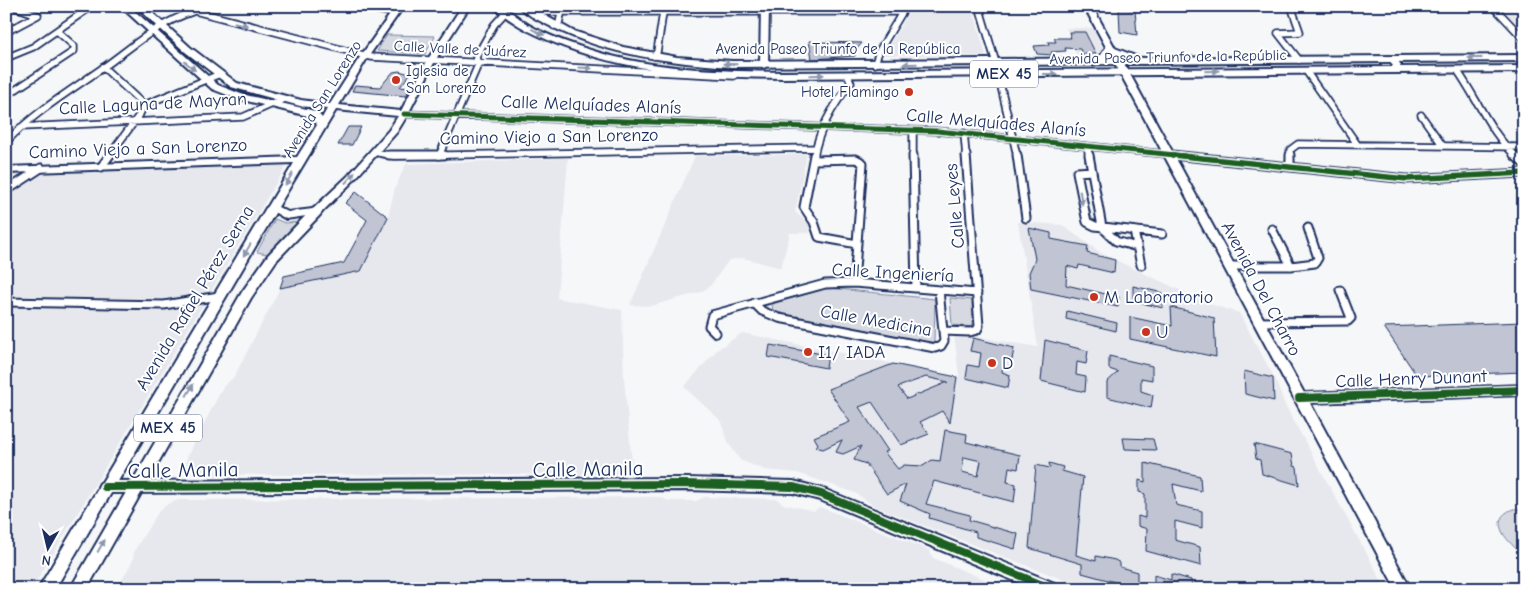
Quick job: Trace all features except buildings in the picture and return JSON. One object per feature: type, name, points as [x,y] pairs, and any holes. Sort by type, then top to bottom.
[{"type":"main road","name":"Avenida Paseo Triunfo de la Repúblic","points":[[497,6],[536,32],[596,53],[667,68],[748,74],[848,75],[1524,69]]},
{"type":"main road","name":"Avenida Paseo Triunfo de la República","points":[[522,6],[554,26],[594,41],[654,56],[713,63],[789,65],[1524,58]]},
{"type":"main road","points":[[748,74],[760,71],[764,65]]},
{"type":"main road","points":[[783,75],[778,72],[779,68],[789,65]]},
{"type":"main road","name":"Avenida Rafael Pérez Serna","points":[[46,589],[218,296],[272,208]]},
{"type":"main road","name":"MEX 45","points":[[78,589],[134,488],[253,284],[272,258],[316,212]]},
{"type":"street","points":[[7,32],[38,15],[12,6]]},
{"type":"street","points":[[59,30],[92,6]]},
{"type":"street","points":[[6,58],[28,50],[98,6]]},
{"type":"street","points":[[124,6],[206,80],[223,91],[273,105],[308,112],[315,115],[322,124],[362,111]]},
{"type":"street","points":[[140,6],[162,27],[234,85],[284,99],[362,111],[404,114]]},
{"type":"street","name":"Calle Valle de Juárez","points":[[176,6],[364,56],[703,76],[748,74]]},
{"type":"street","points":[[354,6],[397,10]]},
{"type":"street","name":"MEX 45","points":[[316,212],[378,149],[404,114],[431,60],[466,6]]},
{"type":"street","points":[[554,26],[558,22],[562,6]]},
{"type":"street","points":[[654,56],[657,52],[664,6]]},
{"type":"street","points":[[875,64],[879,51],[906,6]]},
{"type":"street","points":[[979,6],[996,63]]},
{"type":"street","name":"Avenida Del Charro","points":[[1088,6],[1109,48],[1404,589]]},
{"type":"street","points":[[1291,6],[1300,32],[1278,33],[1299,60]]},
{"type":"street","points":[[1493,6],[1524,39]]},
{"type":"street","points":[[533,14],[663,14],[765,9],[870,9],[902,12]]},
{"type":"street","points":[[764,65],[765,9]]},
{"type":"street","name":"Avenida San Lorenzo","points":[[272,208],[364,56],[397,10]]},
{"type":"street","points":[[6,142],[20,126],[173,18],[194,12]]},
{"type":"street","points":[[439,156],[478,65],[475,59],[484,41],[505,13]]},
{"type":"street","points":[[7,95],[75,50],[74,46],[59,30]]},
{"type":"street","points":[[1093,62],[1104,57],[1109,48],[1125,56],[1145,62]]},
{"type":"street","points":[[1392,59],[1397,66],[1394,70]]},
{"type":"street","points":[[103,67],[144,105]]},
{"type":"street","points":[[1457,70],[1474,94],[1500,142],[1524,164]]},
{"type":"street","points":[[1306,71],[1357,144]]},
{"type":"street","points":[[101,167],[135,121],[144,105],[220,74]]},
{"type":"street","points":[[998,74],[1016,139],[1026,218]]},
{"type":"street","points":[[848,75],[851,83],[822,128],[815,148],[804,207],[814,222],[819,237],[857,244]]},
{"type":"street","name":"Calle Laguna de Mayran","points":[[20,126],[243,117],[284,99]]},
{"type":"street","points":[[378,149],[390,121],[382,113]]},
{"type":"street","name":"Calle Melquíades Alanís","points":[[404,114],[964,133],[1407,179],[1522,174]]},
{"type":"street","points":[[1421,115],[1443,146]]},
{"type":"street","points":[[913,131],[916,288]]},
{"type":"street","name":"Calle Leyes","points":[[943,331],[970,332],[978,330],[979,326],[964,133]]},
{"type":"street","points":[[1290,167],[1290,150],[1298,144],[1524,147]]},
{"type":"street","points":[[1087,146],[1102,227],[1116,241],[1137,247]]},
{"type":"street","name":"Camino Viejo a San Lorenzo","points":[[378,149],[394,156],[439,156],[815,148]]},
{"type":"street","name":"Camino Viejo a San Lorenzo","points":[[6,170],[300,160]]},
{"type":"street","points":[[813,160],[856,160],[863,163],[854,283]]},
{"type":"street","points":[[6,191],[41,168]]},
{"type":"street","points":[[1092,170],[1077,172],[1085,219],[1093,226],[1162,234]]},
{"type":"street","points":[[272,208],[286,216],[316,212]]},
{"type":"street","points":[[1229,266],[1291,266],[1311,264],[1317,261],[1308,228]]},
{"type":"street","points":[[1272,229],[1291,266]]},
{"type":"street","points":[[1134,231],[1141,265]]},
{"type":"street","name":"Calle Ingeniería","points":[[716,332],[709,326],[712,315],[817,285],[854,283],[977,293]]},
{"type":"street","name":"Calle Medicina","points":[[754,302],[762,311],[779,318],[929,348],[941,346],[944,341],[939,290]]},
{"type":"street","points":[[1258,322],[1348,321],[1351,318],[1340,290]]},
{"type":"street","points":[[6,302],[164,305],[218,296]]},
{"type":"street","name":"Calle Henry Dunant","points":[[1299,398],[1524,390]]},
{"type":"street","name":"Calle Manila","points":[[105,487],[686,484],[793,487],[821,494],[1052,589]]},
{"type":"shaded area","points":[[912,6],[949,6],[973,9],[986,56],[884,55]]},
{"type":"shaded area","points":[[1520,6],[1524,6],[1524,26],[1518,26],[1500,7],[1522,9]]},
{"type":"shaded area","points":[[1066,28],[1093,28],[1103,49],[1096,55],[1077,56]]},
{"type":"shaded area","points":[[387,35],[435,37],[425,54],[377,51]]},
{"type":"shaded area","points":[[807,154],[795,212],[809,224],[810,233],[790,233],[781,268],[743,258],[729,260],[710,286],[701,292],[651,306],[630,305],[695,156]]},
{"type":"shaded area","points":[[568,158],[557,298],[622,310],[624,379],[633,474],[195,475],[185,470],[187,457],[223,387],[234,377],[280,288],[361,271],[388,217],[395,188],[406,164]]},
{"type":"shaded area","points":[[287,165],[32,589],[6,589],[6,178],[18,174],[53,171]]},
{"type":"shaded area","points":[[275,219],[285,223],[298,222],[267,254],[257,252]]},
{"type":"shaded area","points":[[1018,222],[1062,225],[1101,253],[1210,304],[1239,313],[1275,379],[1285,405],[1386,589],[1087,589],[876,507],[855,493],[797,473],[765,470],[740,460],[729,444],[720,420],[684,387],[717,350],[742,333],[959,377],[954,333],[1038,347]]},
{"type":"shaded area","points":[[829,288],[935,299],[934,343],[773,312],[772,305],[776,302]]},
{"type":"shaded area","points":[[950,298],[972,300],[973,327],[952,325]]},
{"type":"shaded area","points":[[660,497],[669,501],[696,501],[705,497],[777,499],[783,504],[814,511],[820,507],[929,550],[933,558],[1008,589],[117,589],[133,560],[134,551],[159,511],[169,503],[179,500]]},
{"type":"shaded area","points":[[1513,509],[1524,509],[1524,555],[1507,539],[1500,525],[1501,519],[1505,514]]},
{"type":"cycle path","points":[[404,114],[937,131],[1407,179],[1524,173]]},
{"type":"cycle path","points":[[1299,398],[1524,390]]},
{"type":"cycle path","points":[[105,487],[686,484],[793,487],[821,494],[1052,589]]},
{"type":"place","name":"Iglesia de San Lorenzo","points":[[396,80]]},
{"type":"place","name":"Hotel Flamingo","points":[[909,92]]},
{"type":"place","name":"M Laboratorio","points":[[1094,297]]},
{"type":"place","name":"U","points":[[1146,332]]},
{"type":"place","name":"I1/ IADA","points":[[808,352]]},
{"type":"place","name":"D","points":[[992,363]]}]
